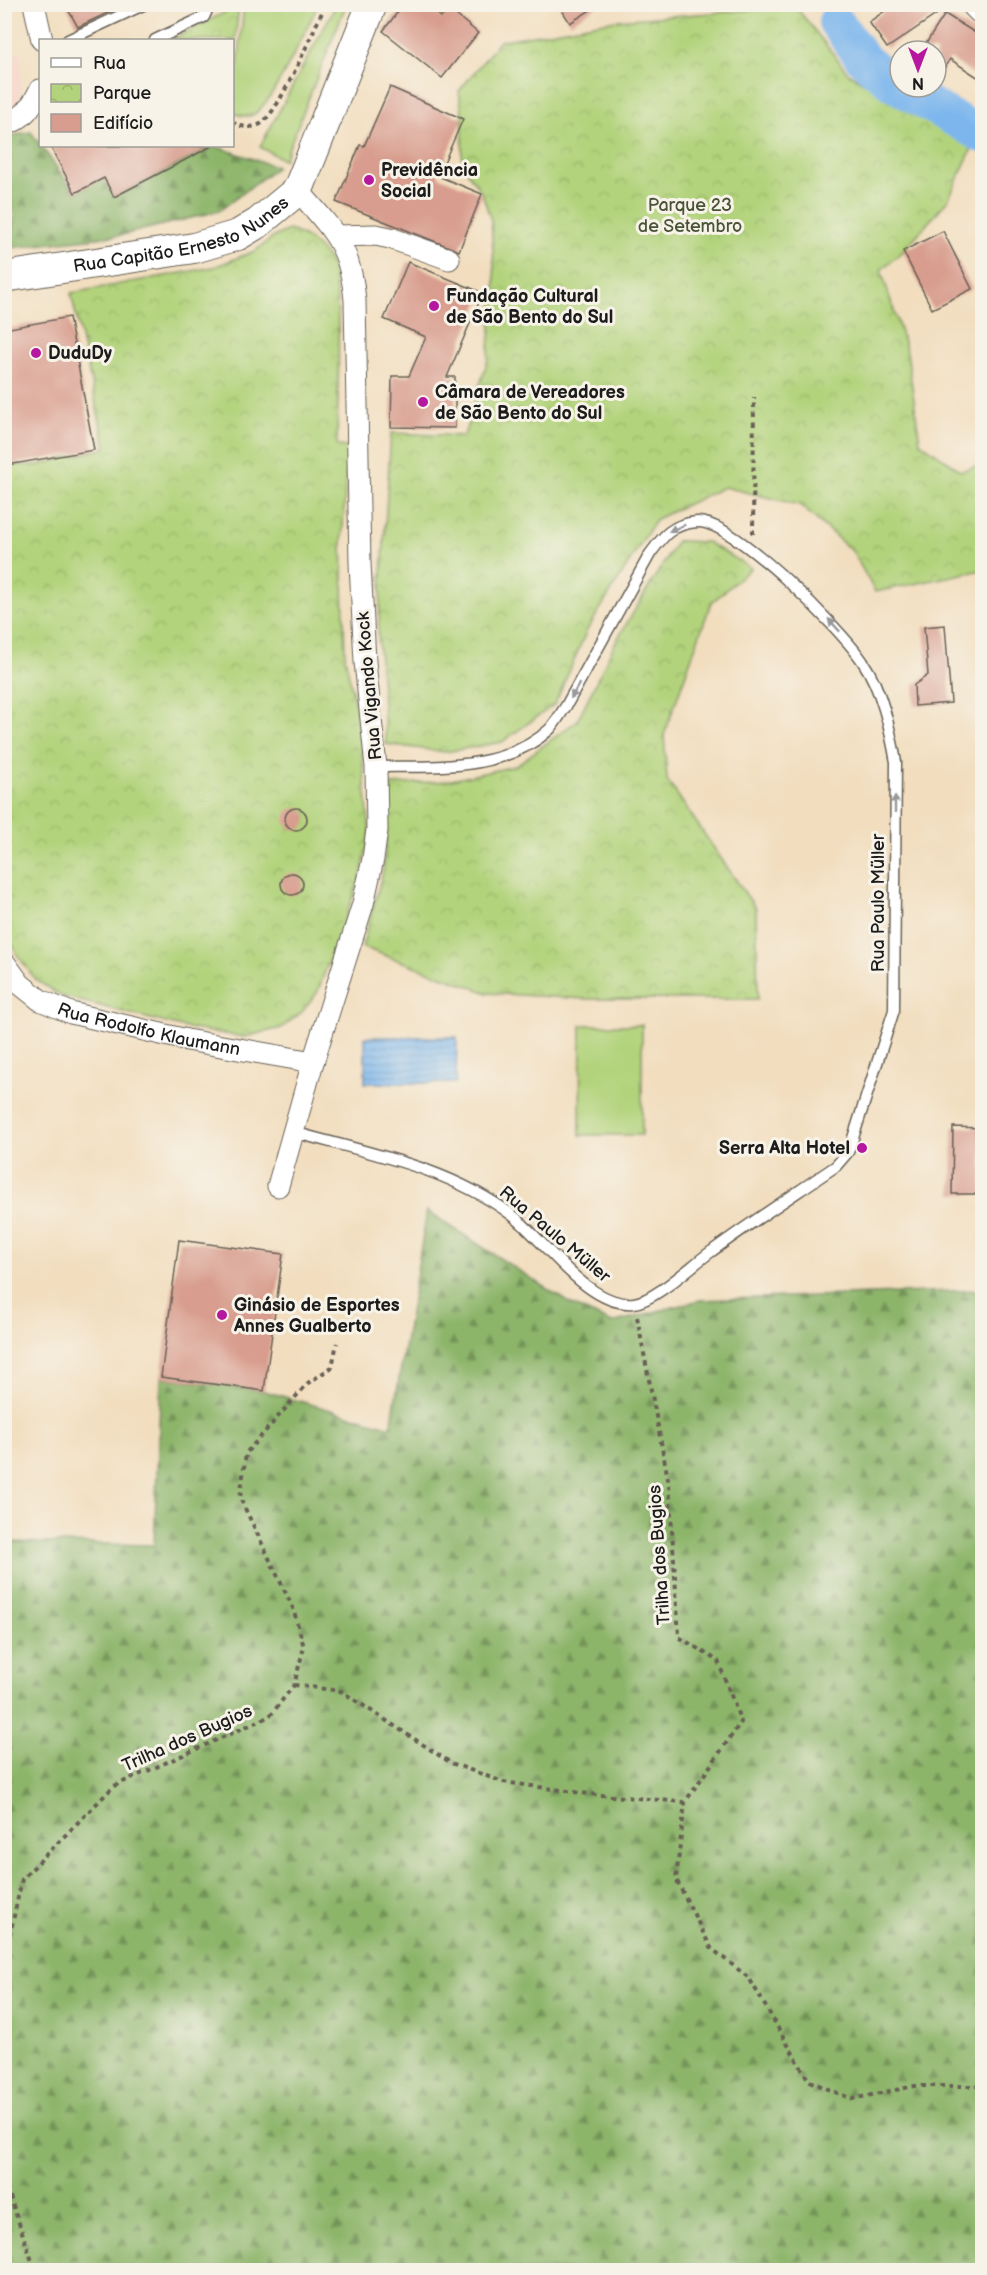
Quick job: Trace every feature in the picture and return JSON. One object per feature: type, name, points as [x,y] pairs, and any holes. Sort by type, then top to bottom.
[{"type":"main road","name":"Rua Capitão Ernesto Nunes","points":[[4,277],[169,253],[217,243],[238,235],[258,223],[298,190],[372,4]]},
{"type":"main road","points":[[977,4],[982,9]]},
{"type":"street","points":[[34,4],[42,39]]},
{"type":"street","points":[[4,125],[22,117],[34,104],[39,92]]},
{"type":"street","name":"Rua Vigando Kock","points":[[278,1186],[313,1062],[363,903],[373,860],[378,802],[360,563],[356,300],[353,277],[348,257],[337,236],[298,190]]},
{"type":"street","points":[[337,236],[390,237],[449,259]]},
{"type":"street","name":"Rua Rodolfo Klaumann","points":[[4,962],[20,984],[40,1000],[71,1013],[187,1040],[313,1062]]},
{"type":"lane","points":[[70,39],[145,4]]},
{"type":"lane","points":[[158,39],[204,17],[210,4]]},
{"type":"lane","name":"Rua Paulo Müller","points":[[292,1132],[419,1167],[482,1194],[514,1216],[563,1265],[597,1292],[609,1300],[635,1304],[658,1292],[843,1159],[854,1138],[894,1010],[896,762],[891,733],[878,693],[869,673],[851,645],[823,613],[753,551],[712,525],[699,522],[679,526],[664,534],[650,554],[566,706],[551,728],[534,741],[516,751],[468,764],[376,767]]},
{"type":"path","points":[[234,123],[250,128],[262,123],[277,104],[326,4]]},
{"type":"path","points":[[753,397],[753,551]]},
{"type":"path","name":"Trilha dos Bugios","points":[[635,1304],[669,1484],[679,1637],[718,1661],[741,1722],[685,1802],[676,1879],[711,1948],[749,1978],[809,2081],[852,2099],[915,2086],[982,2086]]},
{"type":"path","name":"Trilha dos Bugios","points":[[4,1962],[22,1879],[114,1786],[270,1716],[294,1685],[304,1647],[296,1618],[240,1498],[246,1453],[308,1383],[332,1367],[337,1343]]},
{"type":"path","points":[[294,1685],[341,1691],[451,1763],[503,1782],[589,1794],[685,1802]]},
{"type":"path","points":[[4,2179],[34,2271]]},
{"type":"shaded area","points":[[20,52],[22,117],[5,118],[5,55]]},
{"type":"green space","points":[[239,5],[234,52],[234,39],[173,39]]},
{"type":"green space","points":[[244,5],[318,5],[280,80],[262,107],[251,115],[234,112],[234,69],[238,65]]},
{"type":"green space","points":[[336,5],[346,5],[284,160],[260,147]]},
{"type":"green space","name":"Parque 23 de Setembro","points":[[796,7],[849,74],[888,96],[888,99],[894,99],[974,144],[948,200],[903,251],[881,270],[907,352],[920,442],[961,471],[982,464],[982,570],[875,592],[853,552],[800,505],[724,487],[656,519],[587,630],[555,704],[502,742],[445,752],[386,744],[378,635],[391,433],[464,436],[488,359],[495,282],[491,220],[482,193],[462,165],[463,119],[459,91],[500,41],[616,20]]},
{"type":"green space","points":[[31,132],[39,143],[39,147],[42,147],[75,193],[104,178],[114,197],[213,147],[277,167],[219,211],[122,235],[11,248],[14,218],[5,181],[4,137]]},
{"type":"green space","points":[[288,230],[305,237],[328,259],[333,272],[336,293],[338,319],[337,446],[348,447],[342,542],[345,657],[359,723],[370,833],[361,876],[317,993],[302,1012],[281,1028],[244,1037],[186,1028],[61,996],[36,980],[18,956],[5,931],[5,465],[38,465],[106,448],[71,293],[214,267],[255,251]]},
{"type":"green space","points":[[677,541],[707,542],[751,568],[711,603],[664,735],[667,780],[756,909],[758,999],[586,999],[488,993],[362,947],[383,872],[391,785],[447,781],[515,766],[577,721],[616,641]]},
{"type":"green space","points":[[581,1025],[642,1025],[642,1135],[580,1135]]},
{"type":"green space","points":[[427,1211],[572,1305],[612,1323],[700,1300],[982,1290],[982,2270],[5,2270],[5,1542],[154,1545],[161,1377],[264,1391],[391,1427]]},
{"type":"water","points":[[365,1037],[457,1037],[456,1083],[365,1083]]},
{"type":"building","points":[[65,4],[126,4],[78,27]]},
{"type":"building","points":[[404,4],[425,4],[441,17],[450,10],[478,33],[442,78],[383,31]]},
{"type":"building","points":[[558,4],[600,4],[570,23]]},
{"type":"building","points":[[895,4],[952,4],[900,39],[888,39],[887,48],[869,22]]},
{"type":"building","points":[[945,14],[982,37],[982,80],[950,59],[948,62],[948,39],[929,39]]},
{"type":"building","points":[[390,87],[463,119],[438,176],[482,194],[459,251],[336,202],[360,145],[364,146]]},
{"type":"building","points":[[51,147],[210,147],[114,197],[104,178],[75,193]]},
{"type":"building","points":[[943,231],[972,289],[932,309],[903,251]]},
{"type":"building","points":[[408,262],[483,293],[447,377],[455,377],[455,428],[391,427],[392,376],[409,376],[426,337],[384,319]]},
{"type":"building","points":[[69,317],[94,450],[8,465],[4,447],[4,329]]},
{"type":"building","points":[[945,625],[951,703],[915,706],[914,685],[928,675],[924,627]]},
{"type":"building","points":[[296,808],[304,811],[307,819],[304,827],[296,830],[288,827],[285,819],[288,811]]},
{"type":"building","points":[[292,873],[300,876],[303,884],[300,892],[292,895],[284,892],[281,884],[284,876]]},
{"type":"building","points":[[953,1127],[982,1128],[982,1194],[952,1194]]},
{"type":"building","name":"Ginásio de Esportes Annes Gualberto","points":[[179,1240],[283,1254],[264,1391],[161,1377]]},
{"type":"waterway","points":[[836,22],[864,60],[894,84],[982,135]]},
{"type":"place","name":"Previdência Social","points":[[369,180]]},
{"type":"place","name":"Fundação Cultural de São Bento do Sul","points":[[434,306]]},
{"type":"place","name":"DuduDy","points":[[36,353]]},
{"type":"place","name":"Câmara de Vereadores de São Bento do Sul","points":[[423,402]]},
{"type":"place","name":"Serra Alta Hotel","points":[[862,1148]]},
{"type":"place","name":"Ginásio de Esportes Annes Gualberto","points":[[222,1315]]}]
